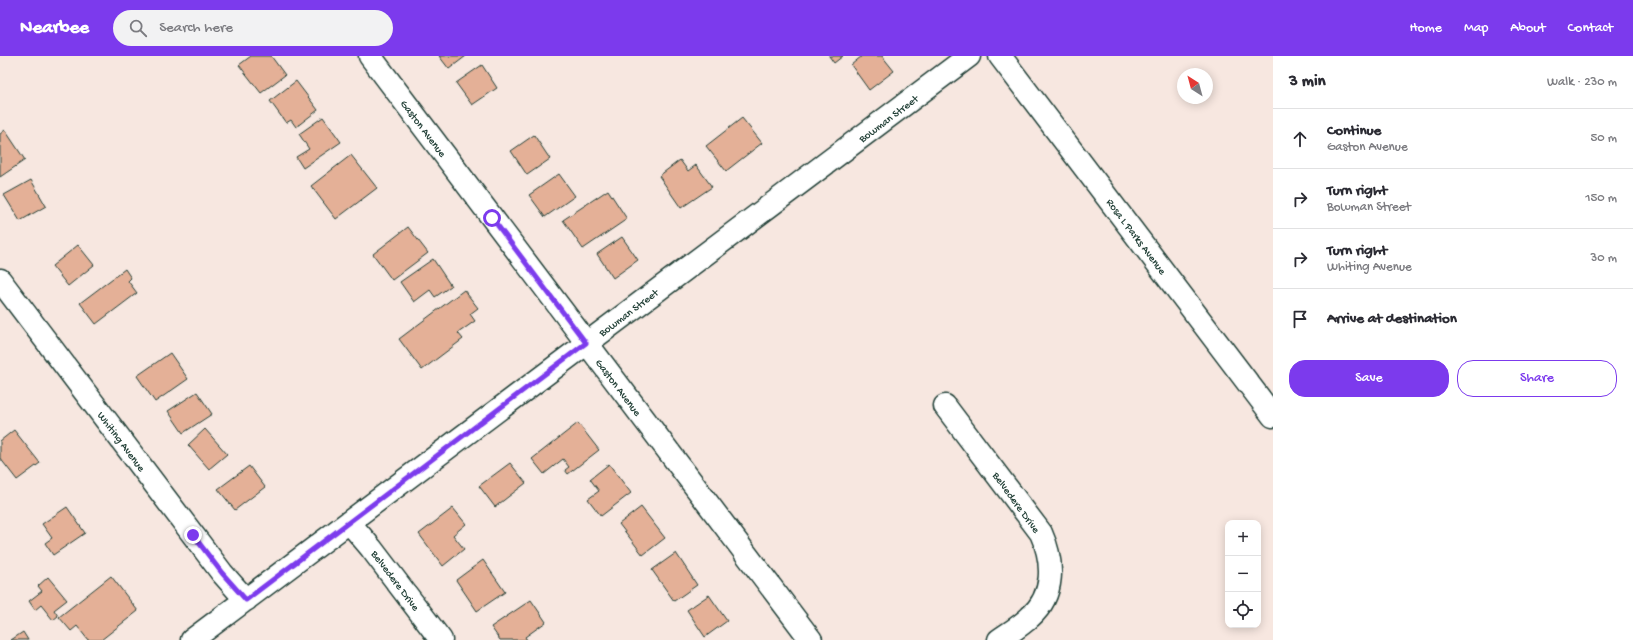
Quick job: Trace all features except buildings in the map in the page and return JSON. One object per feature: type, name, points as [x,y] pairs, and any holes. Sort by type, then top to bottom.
[{"type":"street","name":"Gaston Avenue","points":[[370,56],[811,640]]},
{"type":"street","name":"Bowman Street","points":[[192,640],[969,56]]},
{"type":"street","name":"Rosa L Parks Avenue","points":[[1000,56],[1273,416]]},
{"type":"street","name":"Whiting Avenue","points":[[0,280],[222,573],[246,600]]},
{"type":"street","name":"Belvedere Drive","points":[[945,406],[1041,534],[1048,548],[1051,568],[1048,588],[1041,603],[1030,617],[1000,640]]},
{"type":"street","name":"Belvedere Drive","points":[[349,522],[441,640]]},
{"type":"route","points":[[193,535],[222,573],[246,600],[586,343],[492,218]]}]
